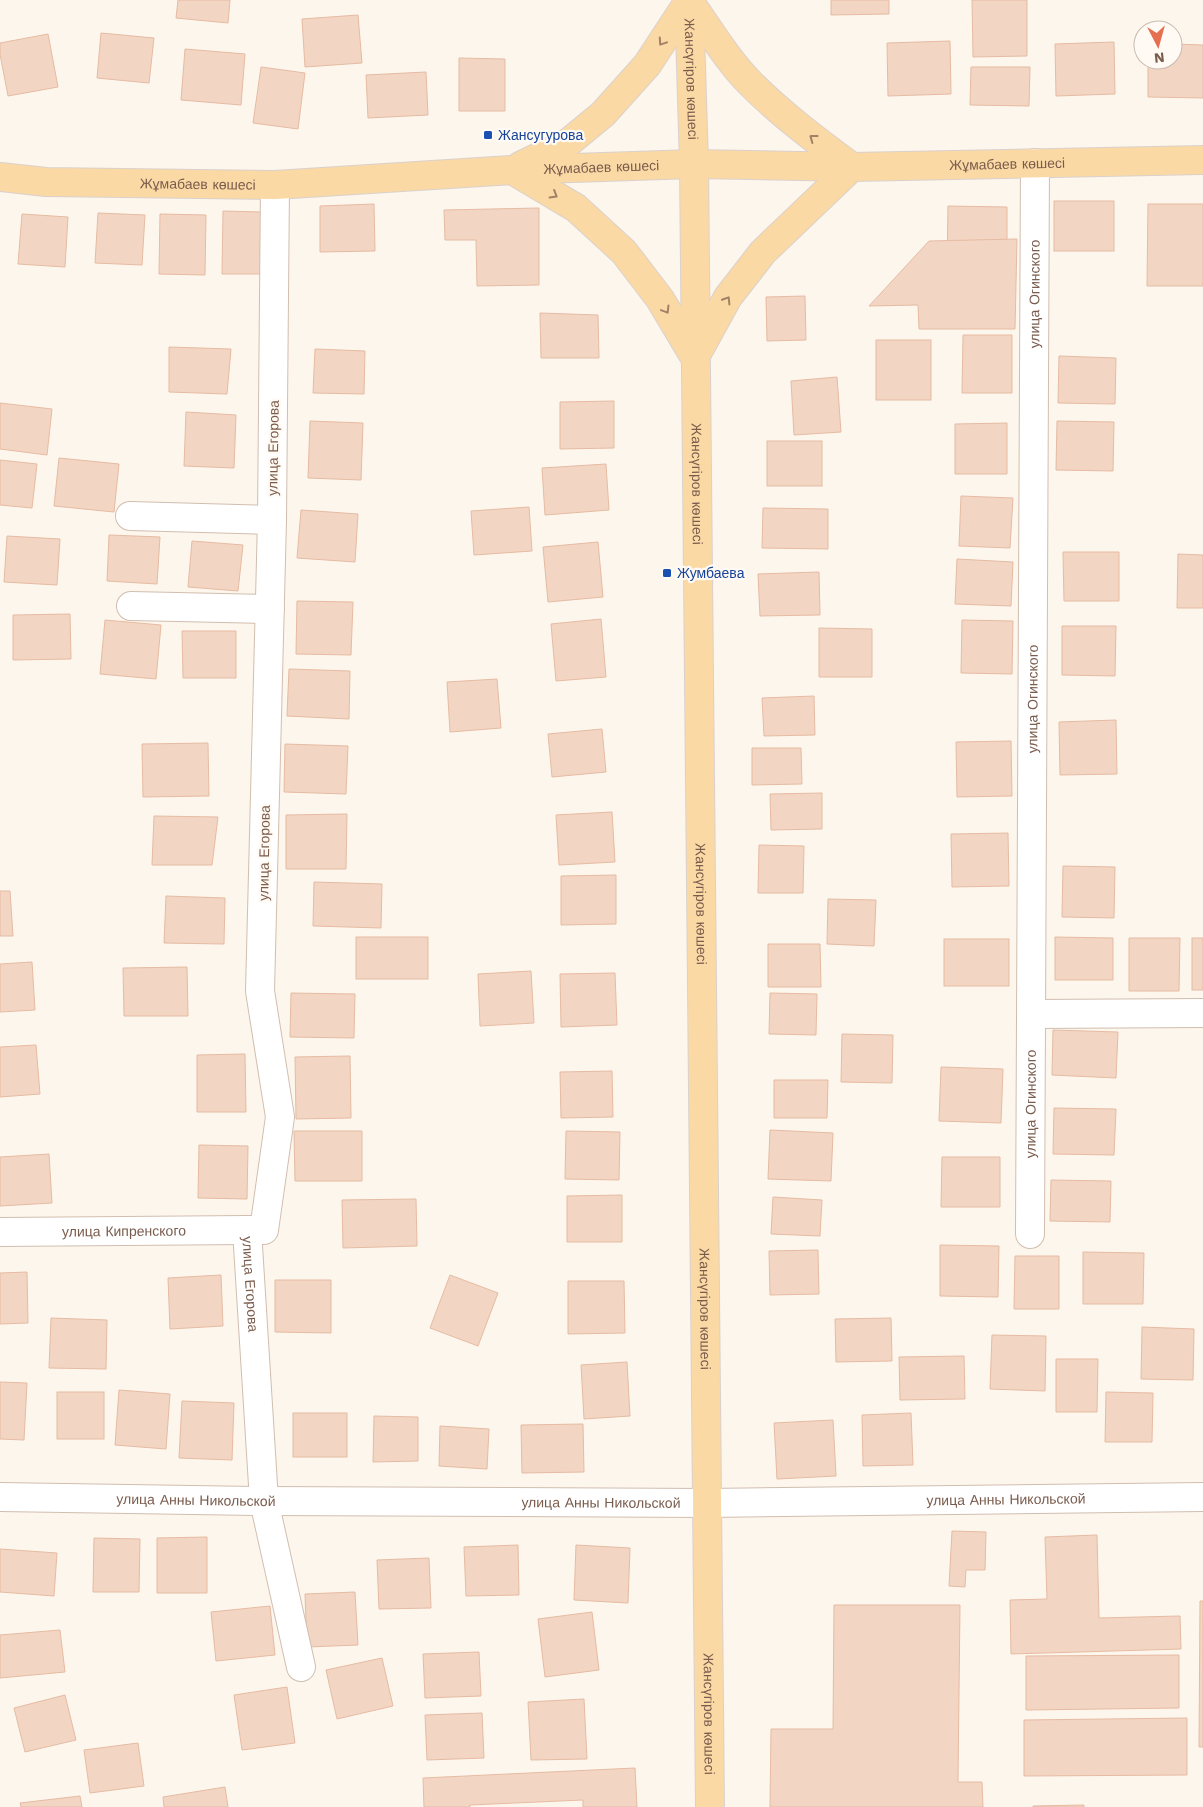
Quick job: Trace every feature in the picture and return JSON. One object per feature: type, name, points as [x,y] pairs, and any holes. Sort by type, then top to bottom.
[{"type":"main road","name":"Жансүгіров көшесі","points":[[690,1],[694,164],[710,1807]]},
{"type":"main road","points":[[512,170],[568,142],[603,114],[647,65],[690,1],[726,54],[750,83],[791,122],[852,167],[763,252],[728,297],[695,357]]},
{"type":"main road","name":"Жұмабаев көшесі","points":[[0,177],[46,182],[275,185],[512,170],[694,164],[852,167],[1203,160]]},
{"type":"main road","points":[[512,170],[576,208],[624,252],[660,299],[695,357]]},
{"type":"street","name":"улица Огинского","points":[[1030,1234],[1035,163]]},
{"type":"street","name":"улица Егорова","points":[[275,185],[272,520],[260,991],[280,1117],[264,1230],[247,1230],[264,1501],[301,1666]]},
{"type":"street","points":[[130,516],[272,520]]},
{"type":"street","points":[[132,606],[270,610]]},
{"type":"street","points":[[1032,1014],[1203,1013]]},
{"type":"street","name":"улица Кипренского","points":[[0,1232],[247,1230]]},
{"type":"street","name":"улица Анны Никольской","points":[[0,1497],[264,1501],[707,1503],[1203,1498]]},
{"type":"building","points":[[178,0],[230,0],[228,23],[176,18]]},
{"type":"building","points":[[831,0],[889,0],[889,14],[831,15]]},
{"type":"building","points":[[972,0],[1027,0],[1027,56],[973,57]]},
{"type":"building","points":[[358,15],[362,63],[305,67],[302,19]]},
{"type":"building","points":[[101,33],[154,38],[149,83],[97,78]]},
{"type":"building","points":[[48,34],[58,87],[8,96],[0,54],[0,43]]},
{"type":"building","points":[[950,41],[951,94],[888,96],[887,43]]},
{"type":"building","points":[[1114,42],[1115,94],[1056,96],[1055,44]]},
{"type":"building","points":[[1183,44],[1203,45],[1203,98],[1148,97],[1148,70],[1183,70]]},
{"type":"building","points":[[185,49],[245,54],[241,105],[181,100]]},
{"type":"building","points":[[459,58],[505,59],[505,111],[459,111]]},
{"type":"building","points":[[261,67],[305,73],[298,129],[253,123]]},
{"type":"building","points":[[971,67],[1030,67],[1029,106],[970,105]]},
{"type":"building","points":[[426,72],[428,115],[368,118],[366,75]]},
{"type":"building","points":[[1054,201],[1114,201],[1114,251],[1054,251]]},
{"type":"building","points":[[374,204],[375,251],[320,252],[320,206]]},
{"type":"building","points":[[1148,204],[1203,204],[1203,286],[1147,286]]},
{"type":"building","points":[[948,206],[1007,207],[1007,265],[947,265]]},
{"type":"building","points":[[539,208],[539,285],[477,286],[476,240],[445,240],[444,210]]},
{"type":"building","points":[[223,211],[261,212],[261,274],[222,274]]},
{"type":"building","points":[[98,213],[145,215],[142,265],[95,263]]},
{"type":"building","points":[[22,214],[68,217],[65,267],[18,264]]},
{"type":"building","points":[[160,214],[206,215],[205,275],[159,274]]},
{"type":"building","points":[[1017,239],[1015,329],[919,329],[918,305],[869,306],[929,241]]},
{"type":"building","points":[[805,296],[806,340],[767,341],[766,297]]},
{"type":"building","points":[[540,313],[598,315],[599,358],[541,358]]},
{"type":"building","points":[[963,335],[1012,335],[1012,393],[962,393]]},
{"type":"building","points":[[876,340],[931,340],[931,400],[876,400]]},
{"type":"building","points":[[169,347],[231,349],[227,394],[169,392]]},
{"type":"building","points":[[315,349],[365,351],[364,394],[313,393]]},
{"type":"building","points":[[1059,356],[1116,358],[1115,404],[1058,403]]},
{"type":"building","points":[[837,377],[841,432],[794,435],[791,381]]},
{"type":"building","points":[[614,401],[614,448],[560,449],[560,402]]},
{"type":"building","points":[[0,403],[52,409],[47,455],[0,449]]},
{"type":"building","points":[[186,412],[236,415],[234,468],[184,466]]},
{"type":"building","points":[[310,421],[363,423],[361,480],[308,478]]},
{"type":"building","points":[[1057,421],[1114,422],[1113,471],[1056,470]]},
{"type":"building","points":[[1007,423],[1007,474],[955,474],[955,424]]},
{"type":"building","points":[[767,441],[822,441],[822,486],[767,486]]},
{"type":"building","points":[[59,458],[119,464],[114,512],[54,506]]},
{"type":"building","points":[[0,460],[37,464],[32,508],[0,505]]},
{"type":"building","points":[[606,464],[609,510],[545,515],[542,468]]},
{"type":"building","points":[[961,496],[1013,498],[1010,548],[959,546]]},
{"type":"building","points":[[529,507],[532,551],[474,555],[471,511]]},
{"type":"building","points":[[763,508],[828,509],[828,549],[762,548]]},
{"type":"building","points":[[301,510],[358,514],[355,562],[297,558]]},
{"type":"building","points":[[109,535],[160,537],[157,584],[107,581]]},
{"type":"building","points":[[7,536],[60,539],[57,585],[4,582]]},
{"type":"building","points":[[192,541],[243,545],[238,591],[188,587]]},
{"type":"building","points":[[598,542],[603,597],[548,602],[543,547]]},
{"type":"building","points":[[1063,552],[1119,552],[1119,601],[1064,601]]},
{"type":"building","points":[[1178,554],[1203,555],[1203,608],[1177,608]]},
{"type":"building","points":[[957,559],[1013,562],[1011,606],[955,604]]},
{"type":"building","points":[[819,572],[820,615],[760,616],[758,574]]},
{"type":"building","points":[[297,601],[353,602],[351,655],[296,654]]},
{"type":"building","points":[[70,614],[71,659],[13,660],[13,615]]},
{"type":"building","points":[[601,619],[606,677],[556,681],[551,624]]},
{"type":"building","points":[[105,620],[161,625],[156,679],[100,674]]},
{"type":"building","points":[[962,620],[1013,621],[1012,674],[961,673]]},
{"type":"building","points":[[1062,626],[1116,626],[1115,676],[1062,675]]},
{"type":"building","points":[[819,628],[872,629],[872,677],[819,677]]},
{"type":"building","points":[[182,631],[236,631],[236,678],[183,678]]},
{"type":"building","points":[[289,669],[350,671],[349,719],[287,716]]},
{"type":"building","points":[[497,679],[501,728],[450,732],[447,682]]},
{"type":"building","points":[[814,696],[815,735],[764,736],[762,698]]},
{"type":"building","points":[[1116,720],[1117,774],[1060,775],[1059,722]]},
{"type":"building","points":[[602,729],[606,772],[552,777],[548,734]]},
{"type":"building","points":[[1011,741],[1012,796],[957,797],[956,742]]},
{"type":"building","points":[[208,743],[209,796],[143,797],[142,744]]},
{"type":"building","points":[[285,744],[348,746],[346,794],[284,792]]},
{"type":"building","points":[[752,748],[801,748],[802,784],[752,785]]},
{"type":"building","points":[[822,793],[822,829],[771,830],[770,794]]},
{"type":"building","points":[[612,812],[615,862],[559,865],[556,815]]},
{"type":"building","points":[[347,814],[346,869],[286,869],[286,815]]},
{"type":"building","points":[[154,816],[218,817],[212,865],[152,865]]},
{"type":"building","points":[[1008,833],[1009,886],[952,887],[951,834]]},
{"type":"building","points":[[759,845],[804,846],[803,893],[758,893]]},
{"type":"building","points":[[1063,866],[1115,867],[1114,918],[1062,917]]},
{"type":"building","points":[[616,875],[616,924],[561,925],[561,876]]},
{"type":"building","points":[[314,882],[382,884],[381,928],[313,926]]},
{"type":"building","points":[[0,891],[10,891],[13,936],[0,936]]},
{"type":"building","points":[[166,896],[225,898],[224,944],[164,943]]},
{"type":"building","points":[[828,899],[876,900],[874,946],[827,944]]},
{"type":"building","points":[[356,937],[428,937],[428,979],[356,979]]},
{"type":"building","points":[[1055,937],[1113,938],[1113,980],[1055,980]]},
{"type":"building","points":[[1129,938],[1180,938],[1179,991],[1129,991]]},
{"type":"building","points":[[1192,938],[1203,938],[1203,990],[1192,990]]},
{"type":"building","points":[[944,939],[1009,939],[1009,986],[944,986]]},
{"type":"building","points":[[768,944],[820,944],[821,987],[768,987]]},
{"type":"building","points":[[32,962],[35,1010],[0,1012],[0,964]]},
{"type":"building","points":[[187,967],[188,1016],[124,1016],[123,968]]},
{"type":"building","points":[[531,971],[534,1023],[480,1026],[478,974]]},
{"type":"building","points":[[615,973],[617,1025],[561,1027],[560,974]]},
{"type":"building","points":[[291,993],[355,994],[354,1038],[290,1037]]},
{"type":"building","points":[[770,993],[817,994],[816,1035],[769,1034]]},
{"type":"building","points":[[1053,1030],[1118,1032],[1116,1078],[1052,1075]]},
{"type":"building","points":[[842,1034],[893,1035],[892,1083],[841,1082]]},
{"type":"building","points":[[36,1045],[40,1094],[0,1097],[0,1047]]},
{"type":"building","points":[[245,1054],[246,1112],[197,1112],[197,1055]]},
{"type":"building","points":[[350,1056],[351,1118],[296,1119],[295,1057]]},
{"type":"building","points":[[941,1067],[1003,1069],[1001,1123],[939,1121]]},
{"type":"building","points":[[612,1071],[613,1117],[561,1118],[560,1072]]},
{"type":"building","points":[[774,1080],[828,1080],[827,1118],[774,1118]]},
{"type":"building","points":[[1054,1108],[1116,1109],[1114,1155],[1053,1154]]},
{"type":"building","points":[[770,1130],[833,1133],[831,1181],[768,1179]]},
{"type":"building","points":[[294,1131],[362,1131],[362,1181],[295,1181]]},
{"type":"building","points":[[566,1131],[620,1132],[619,1180],[565,1179]]},
{"type":"building","points":[[199,1145],[248,1146],[247,1199],[198,1198]]},
{"type":"building","points":[[49,1154],[52,1203],[0,1206],[0,1157]]},
{"type":"building","points":[[942,1157],[1000,1157],[1000,1207],[941,1207]]},
{"type":"building","points":[[1051,1180],[1111,1181],[1110,1222],[1050,1221]]},
{"type":"building","points":[[622,1195],[622,1242],[567,1242],[567,1196]]},
{"type":"building","points":[[773,1197],[822,1200],[820,1236],[771,1234]]},
{"type":"building","points":[[416,1199],[417,1246],[343,1248],[342,1200]]},
{"type":"building","points":[[940,1245],[999,1246],[998,1297],[940,1296]]},
{"type":"building","points":[[818,1250],[819,1294],[770,1295],[769,1251]]},
{"type":"building","points":[[1083,1252],[1144,1253],[1143,1304],[1083,1304]]},
{"type":"building","points":[[1015,1256],[1059,1256],[1059,1309],[1014,1309]]},
{"type":"building","points":[[27,1272],[28,1323],[0,1324],[0,1273]]},
{"type":"building","points":[[221,1275],[223,1326],[170,1329],[168,1278]]},
{"type":"building","points":[[450,1275],[498,1293],[478,1346],[430,1328]]},
{"type":"building","points":[[275,1280],[331,1280],[331,1333],[275,1332]]},
{"type":"building","points":[[568,1281],[624,1281],[625,1333],[568,1334]]},
{"type":"building","points":[[51,1318],[107,1320],[106,1369],[49,1368]]},
{"type":"building","points":[[891,1318],[892,1361],[836,1362],[835,1319]]},
{"type":"building","points":[[1142,1327],[1194,1329],[1193,1380],[1141,1379]]},
{"type":"building","points":[[992,1335],[1046,1336],[1045,1391],[990,1389]]},
{"type":"building","points":[[964,1356],[965,1399],[900,1400],[899,1357]]},
{"type":"building","points":[[1056,1359],[1098,1359],[1097,1412],[1056,1412]]},
{"type":"building","points":[[627,1362],[630,1416],[584,1419],[581,1365]]},
{"type":"building","points":[[0,1382],[27,1383],[24,1440],[0,1439]]},
{"type":"building","points":[[119,1390],[170,1394],[166,1449],[115,1445]]},
{"type":"building","points":[[57,1392],[104,1392],[104,1439],[57,1439]]},
{"type":"building","points":[[1106,1392],[1153,1393],[1152,1442],[1105,1442]]},
{"type":"building","points":[[182,1401],[234,1403],[232,1460],[179,1458]]},
{"type":"building","points":[[293,1413],[347,1413],[347,1457],[293,1457]]},
{"type":"building","points":[[911,1413],[913,1465],[863,1466],[862,1415]]},
{"type":"building","points":[[374,1416],[418,1417],[418,1461],[373,1462]]},
{"type":"building","points":[[833,1420],[836,1476],[777,1479],[774,1423]]},
{"type":"building","points":[[583,1424],[584,1472],[522,1473],[521,1425]]},
{"type":"building","points":[[440,1426],[489,1429],[487,1469],[439,1466]]},
{"type":"building","points":[[952,1531],[986,1532],[985,1570],[966,1570],[965,1587],[949,1586]]},
{"type":"building","points":[[1097,1535],[1099,1618],[1180,1616],[1181,1649],[1011,1654],[1010,1600],[1047,1599],[1045,1537]]},
{"type":"building","points":[[207,1537],[207,1593],[157,1593],[157,1538]]},
{"type":"building","points":[[94,1538],[140,1539],[139,1592],[93,1592]]},
{"type":"building","points":[[518,1545],[519,1595],[466,1596],[464,1547]]},
{"type":"building","points":[[576,1545],[630,1548],[628,1603],[574,1600]]},
{"type":"building","points":[[0,1549],[57,1553],[54,1596],[0,1592]]},
{"type":"building","points":[[429,1558],[431,1608],[379,1609],[377,1560]]},
{"type":"building","points":[[355,1592],[358,1645],[307,1647],[305,1594]]},
{"type":"building","points":[[1200,1601],[1203,1601],[1203,1747],[1199,1747]]},
{"type":"building","points":[[834,1605],[960,1605],[958,1782],[982,1782],[983,1807],[770,1807],[771,1729],[833,1729]]},
{"type":"building","points":[[270,1606],[275,1655],[216,1661],[211,1612]]},
{"type":"building","points":[[592,1612],[599,1670],[545,1677],[538,1619]]},
{"type":"building","points":[[60,1630],[65,1672],[0,1678],[0,1635]]},
{"type":"building","points":[[479,1652],[481,1696],[425,1698],[423,1654]]},
{"type":"building","points":[[1179,1655],[1179,1708],[1026,1710],[1026,1656]]},
{"type":"building","points":[[382,1658],[393,1706],[337,1719],[326,1670]]},
{"type":"building","points":[[287,1687],[295,1743],[242,1750],[234,1695]]},
{"type":"building","points":[[65,1695],[76,1740],[25,1752],[14,1708]]},
{"type":"building","points":[[584,1699],[587,1759],[531,1760],[528,1702]]},
{"type":"building","points":[[482,1713],[484,1758],[427,1760],[425,1715]]},
{"type":"building","points":[[1187,1718],[1187,1775],[1024,1776],[1024,1720]]},
{"type":"building","points":[[138,1743],[144,1786],[90,1793],[84,1750]]},
{"type":"building","points":[[635,1768],[637,1807],[583,1807],[583,1800],[470,1805],[470,1807],[424,1807],[423,1778]]},
{"type":"building","points":[[225,1787],[228,1807],[164,1807],[163,1797]]},
{"type":"building","points":[[80,1796],[82,1807],[21,1807],[20,1803]]},
{"type":"building","points":[[1084,1805],[1084,1807],[1033,1807],[1033,1806]]},
{"type":"place","name":"Жансугурова","points":[[488,135]]},
{"type":"place","name":"Жумбаева","points":[[667,573]]}]
